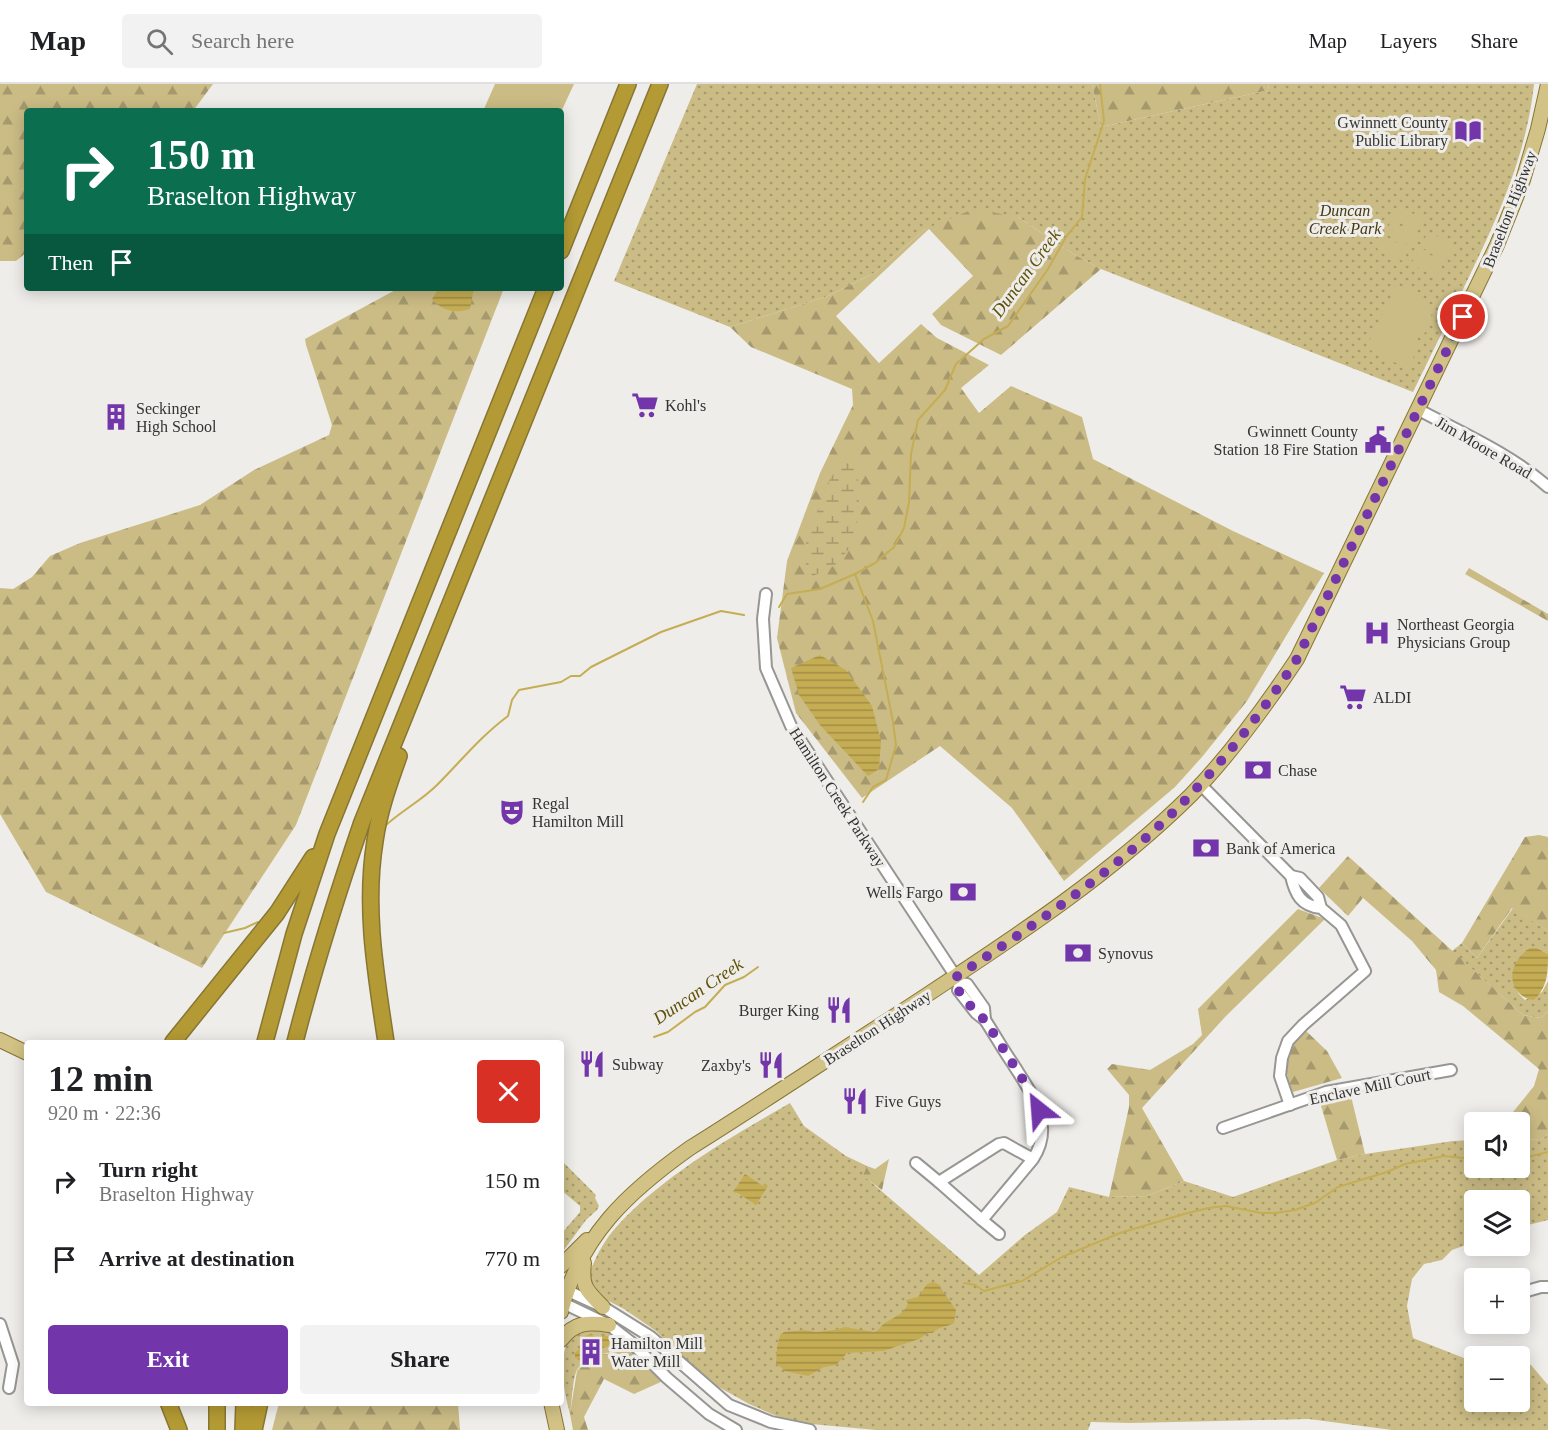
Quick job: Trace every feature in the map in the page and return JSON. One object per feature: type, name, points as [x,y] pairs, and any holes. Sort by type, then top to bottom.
[{"type":"highway","points":[[564,244],[628,84]]},
{"type":"highway","points":[[296,1040],[311,978],[362,822],[660,84]]},
{"type":"highway","points":[[266,1040],[294,933],[327,834],[545,291]]},
{"type":"highway","points":[[386,1040],[371,933],[370,882],[375,840],[386,792],[416,708],[442,622]]},
{"type":"highway","points":[[175,1040],[277,914],[327,834]]},
{"type":"highway","points":[[170,1406],[179,1430]]},
{"type":"highway","points":[[217,1406],[217,1430]]},
{"type":"highway","points":[[243,1430],[244,1406]]},
{"type":"highway","points":[[254,1430],[259,1406]]},
{"type":"main road","name":"Braselton Highway","points":[[564,1297],[586,1252],[607,1219],[626,1198],[690,1148],[958,980],[1109,867],[1149,834],[1200,784],[1263,711],[1297,659],[1497,245],[1523,180],[1548,84]]},
{"type":"main road","points":[[2,1044],[24,1052]]},
{"type":"main road","points":[[564,1263],[607,1219]]},
{"type":"main road","points":[[586,1252],[582,1278],[586,1290],[603,1307]]},
{"type":"main road","points":[[564,1337],[576,1325],[591,1322],[609,1325]]},
{"type":"main road","points":[[552,1406],[557,1430]]},
{"type":"street","name":"Jim Moore Road","points":[[1419,410],[1488,446],[1536,477],[1548,488]]},
{"type":"street","name":"Hamilton Creek Parkway","points":[[766,594],[764,619],[766,668],[791,726],[958,980],[958,990],[976,1013],[985,1020],[1037,1102],[1043,1129],[1038,1152],[982,1220]]},
{"type":"street","name":"Enclave Mill Court","points":[[1200,784],[1291,876],[1300,878],[1318,897],[1321,908],[1341,925],[1365,971],[1288,1041],[1282,1058],[1280,1076],[1290,1105]]},
{"type":"street","name":"Enclave Mill Court","points":[[1223,1128],[1326,1092],[1451,1070]]},
{"type":"street","points":[[939,1182],[999,1144],[1004,1143],[1033,1159]]},
{"type":"street","points":[[915,1163],[999,1234]]},
{"type":"street","points":[[1530,1290],[1548,1287]]},
{"type":"street","points":[[564,1299],[603,1307],[651,1337],[729,1405],[771,1422],[810,1430]]},
{"type":"street","points":[[564,1300],[609,1325],[710,1414],[736,1430]]},
{"type":"street","points":[[0,1324],[13,1364],[9,1388]]},
{"type":"green space","points":[[0,84],[213,84],[195,108],[24,108],[24,254],[16,261],[0,261]]},
{"type":"green space","points":[[495,84],[574,84],[563,108],[484,108]]},
{"type":"green space","name":"Duncan Creek Park","points":[[697,84],[1092,84],[1101,127],[1269,90],[1268,84],[1534,84],[1525,136],[1500,210],[1413,392],[1101,269],[1075,255],[1018,217],[925,229],[876,272],[828,296],[730,327],[614,281]]},
{"type":"green space","points":[[1092,84],[1268,84],[1269,90],[1101,127]]},
{"type":"green space","points":[[1398,207],[1425,219],[1418,231],[1392,219]]},
{"type":"green space","points":[[974,209],[1018,217],[1075,255],[1101,269],[1001,355],[941,325],[932,314],[973,276],[929,229],[836,316],[879,363],[921,324],[937,338],[989,365],[961,388],[979,413],[1011,386],[1082,417],[1093,459],[1233,531],[1324,573],[1247,701],[1202,757],[1175,787],[1064,881],[1012,808],[940,746],[862,798],[796,713],[777,638],[787,561],[820,473],[853,405],[852,389],[751,347],[730,327],[828,296],[876,272],[925,229]]},
{"type":"green space","points":[[1391,221],[1417,234],[1411,246],[1385,234]]},
{"type":"green space","points":[[1428,232],[1453,244],[1446,259],[1420,247]]},
{"type":"green space","points":[[1383,236],[1409,249],[1403,261],[1377,249]]},
{"type":"green space","points":[[1419,249],[1444,262],[1437,277],[1411,264]]},
{"type":"green space","points":[[1397,284],[1424,298],[1434,308],[1425,333],[1418,338],[1408,369],[1366,348]]},
{"type":"green space","points":[[393,291],[503,291],[296,825],[202,968],[46,892],[0,814],[0,588],[13,589],[32,577],[50,556],[80,543],[200,505],[254,470],[329,435],[332,425],[305,339]]},
{"type":"green space","points":[[847,449],[860,486],[856,541],[834,566],[813,576],[806,571],[806,539],[830,480]]},
{"type":"green space","points":[[1469,568],[1548,614],[1548,621],[1465,574]]},
{"type":"green space","points":[[1539,835],[1548,837],[1548,931],[1512,908],[1477,958],[1462,943],[1525,837]]},
{"type":"green space","points":[[1348,856],[1523,1015],[1541,1018],[1548,1011],[1548,1134],[1541,1140],[1530,1139],[1530,1112],[1513,1112],[1534,1086],[1539,1069],[1463,1006],[1439,992],[1436,970],[1412,941],[1363,898],[1348,916],[1319,888]]},
{"type":"green space","points":[[1513,908],[1548,931],[1548,954],[1537,948],[1515,986],[1525,1000],[1542,992],[1548,981],[1548,1011],[1541,1018],[1523,1015],[1452,951],[1462,943],[1477,958]]},
{"type":"green space","points":[[1298,909],[1325,919],[1226,1016],[1142,1108],[1184,1181],[1147,1196],[1109,1197],[1129,1107],[1129,1095],[1107,1069],[1112,1064],[1150,1070],[1193,1044],[1202,1035],[1198,1009]]},
{"type":"green space","points":[[1304,1029],[1327,1051],[1342,1078],[1293,1092],[1287,1073],[1287,1058]]},
{"type":"green space","points":[[1350,1092],[1365,1154],[1337,1160],[1319,1099]]},
{"type":"green space","points":[[790,1103],[804,1126],[846,1156],[867,1166],[864,1176],[979,1275],[1025,1235],[1057,1212],[1069,1187],[1109,1197],[1147,1196],[1184,1181],[1233,1197],[1337,1160],[1464,1140],[1464,1178],[1530,1178],[1530,1139],[1541,1140],[1548,1134],[1548,1220],[1530,1224],[1530,1190],[1464,1190],[1464,1246],[1452,1250],[1442,1260],[1424,1264],[1412,1279],[1407,1306],[1413,1338],[1464,1358],[1464,1412],[1530,1412],[1531,1365],[1548,1385],[1548,1430],[1392,1430],[1309,1419],[1091,1422],[1088,1430],[876,1430],[811,1424],[781,1418],[749,1404],[717,1386],[695,1370],[656,1331],[624,1309],[601,1297],[588,1276],[608,1237],[650,1194],[696,1160]]},
{"type":"green space","points":[[889,1159],[882,1190],[863,1176],[867,1166],[875,1169]]},
{"type":"green space","points":[[564,1163],[596,1195],[599,1206],[564,1250],[564,1231],[580,1212],[580,1206],[564,1193]]},
{"type":"green space","points":[[577,1328],[601,1328],[636,1352],[643,1360],[622,1351],[616,1351],[596,1356],[583,1363],[576,1372],[570,1414],[564,1386],[564,1354],[570,1337]]},
{"type":"green space","points":[[624,1351],[643,1360],[663,1381],[634,1394],[604,1379],[584,1417],[588,1430],[573,1430],[570,1414],[577,1371],[598,1355]]},
{"type":"green space","points":[[278,1406],[458,1406],[460,1430],[272,1430]]},
{"type":"shaded area","points":[[437,291],[473,291],[470,309],[454,311],[444,309],[432,299]]},
{"type":"shaded area","points":[[820,655],[846,670],[872,706],[881,741],[879,769],[868,776],[820,725],[799,695],[791,668]]},
{"type":"shaded area","points":[[1530,948],[1537,948],[1548,954],[1546,979],[1542,990],[1534,1000],[1523,997],[1519,993],[1512,978],[1517,961]]},
{"type":"shaded area","points":[[745,1174],[763,1186],[765,1184],[768,1186],[756,1205],[733,1192]]},
{"type":"shaded area","points":[[933,1282],[938,1284],[956,1310],[954,1323],[919,1339],[883,1351],[847,1353],[836,1365],[824,1367],[808,1376],[785,1371],[776,1363],[780,1335],[784,1332],[804,1330],[816,1332],[845,1327],[874,1332],[904,1311],[908,1304],[906,1300],[918,1297],[927,1284]]},
{"type":"shaded area","points":[[590,1334],[597,1338],[605,1335],[611,1338],[611,1342],[607,1347],[598,1346],[596,1352],[583,1361],[575,1358],[575,1353],[581,1347],[581,1338]]},
{"type":"waterway","name":"Duncan Creek","points":[[779,607],[787,594],[820,589],[855,574],[875,563],[894,547],[904,528],[909,502],[911,454],[918,420],[945,390],[956,364],[984,339],[1008,326],[1048,269],[1066,237],[1082,217],[1085,179],[1104,121],[1100,84]]},
{"type":"waterway","name":"Duncan Creek","points":[[855,574],[873,621],[896,745],[886,780],[873,787],[863,802]]},
{"type":"waterway","points":[[385,826],[431,791],[508,716],[512,700],[519,690],[561,682],[571,676],[580,676],[591,667],[661,632],[721,611],[744,615]]},
{"type":"waterway","points":[[224,933],[258,922]]},
{"type":"waterway","name":"Duncan Creek","points":[[654,1037],[668,1032],[705,1007],[725,985],[744,977],[758,967]]},
{"type":"waterway","points":[[1530,1156],[1548,1152]]},
{"type":"waterway","points":[[964,1283],[975,1285],[984,1291],[1022,1281],[1062,1257],[1120,1233],[1184,1214],[1226,1206],[1261,1213],[1295,1210],[1315,1203],[1338,1187],[1405,1164],[1444,1156],[1464,1158]]},
{"type":"place","name":"Gwinnett County Public Library","points":[[1468,131]]},
{"type":"place","name":"Kohl's","points":[[645,405]]},
{"type":"place","name":"Seckinger High School","points":[[116,417]]},
{"type":"place","name":"Gwinnett County Station 18 Fire Station","points":[[1378,440]]},
{"type":"place","name":"Northeast Georgia Physicians Group","points":[[1377,633]]},
{"type":"place","name":"ALDI","points":[[1353,697]]},
{"type":"place","name":"Chase","points":[[1258,770]]},
{"type":"place","name":"Regal Hamilton Mill","points":[[512,812]]},
{"type":"place","name":"Bank of America","points":[[1206,848]]},
{"type":"place","name":"Wells Fargo","points":[[963,892]]},
{"type":"place","name":"Synovus","points":[[1078,953]]},
{"type":"place","name":"Burger King","points":[[839,1010]]},
{"type":"place","name":"Subway","points":[[592,1064]]},
{"type":"place","name":"Zaxby's","points":[[771,1065]]},
{"type":"place","name":"Five Guys","points":[[855,1101]]},
{"type":"place","name":"Hamilton Mill Water Mill","points":[[591,1352]]},
{"type":"route","points":[[1039,1110],[1037,1102],[985,1020],[976,1013],[958,990],[960,982],[956,977],[1062,904],[1149,834],[1192,793],[1263,711],[1297,659],[1463,317]]}]
